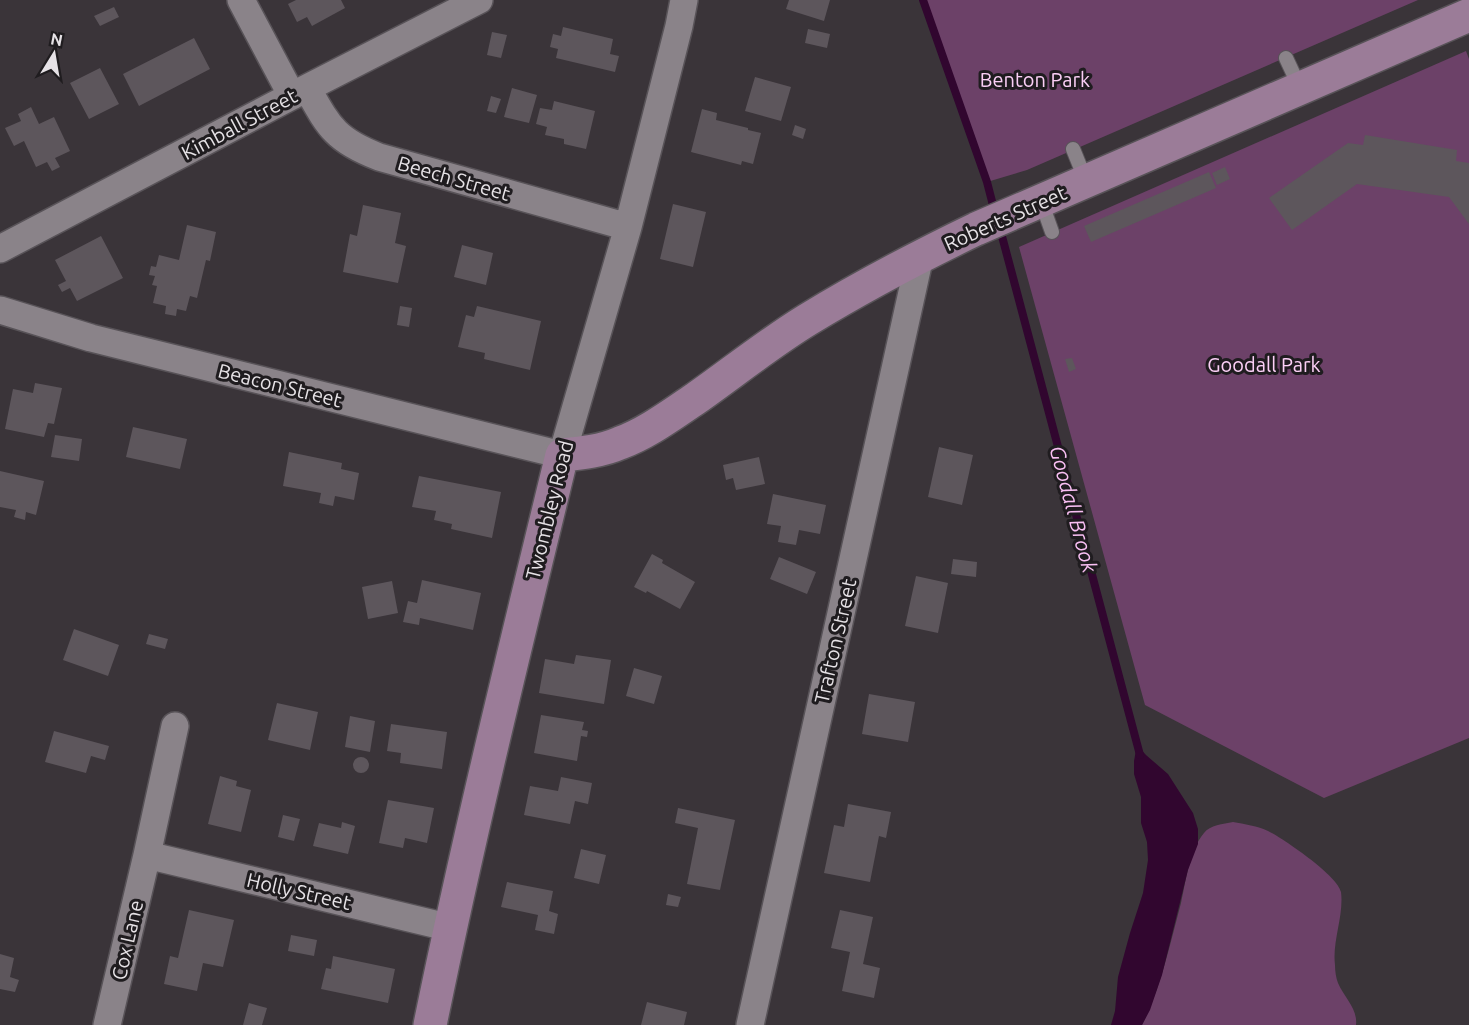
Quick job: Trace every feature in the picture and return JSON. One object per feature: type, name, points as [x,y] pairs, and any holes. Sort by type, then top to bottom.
[{"type":"street","name":"Beech Street","points":[[241,0],[299,92],[346,141],[379,157],[628,227]]},
{"type":"street","name":"Kimball Street","points":[[3,241],[479,0]]},
{"type":"street","name":"Twombley Road","points":[[430,1025],[504,693],[562,455],[628,227],[684,0]]},
{"type":"street","name":"Roberts Street","points":[[562,455],[604,449],[644,432],[805,321],[920,256],[1032,204],[1469,15]]},
{"type":"street","name":"Trafton Street","points":[[750,1025],[920,256]]},
{"type":"street","name":"Beacon Street","points":[[0,310],[91,338],[562,455]]},
{"type":"street","name":"Cox Lane","points":[[107,1025],[175,726]]},
{"type":"street","name":"Holly Street","points":[[147,855],[451,928]]},
{"type":"lane","points":[[1286,58],[1300,88]]},
{"type":"lane","points":[[1073,149],[1086,181]]},
{"type":"lane","points":[[1032,204],[1052,232]]},
{"type":"green space","name":"Benton Park","points":[[923,0],[1418,0],[1027,170],[987,182]]},
{"type":"green space","name":"Goodall Park","points":[[1466,51],[1469,59],[1469,738],[1324,798],[1145,705],[1019,247]]},
{"type":"green space","points":[[1233,822],[1251,825],[1276,835],[1309,858],[1338,885],[1341,892],[1341,910],[1335,947],[1335,972],[1338,983],[1355,1014],[1356,1025],[1142,1025],[1155,996],[1195,848],[1207,830],[1217,825]]},
{"type":"shaded area","points":[[1137,745],[1168,774],[1193,813],[1198,829],[1198,844],[1188,870],[1162,975],[1150,1010],[1142,1025],[1111,1025],[1115,1011],[1118,977],[1143,893],[1148,860],[1147,842],[1141,823],[1141,797],[1134,774]]},
{"type":"building","points":[[296,0],[341,0],[345,8],[312,26],[307,17],[297,22],[288,4]]},
{"type":"building","points":[[789,0],[830,0],[824,21],[786,9]]},
{"type":"building","points":[[114,7],[119,17],[100,26],[94,16]]},
{"type":"building","points":[[563,27],[613,39],[610,54],[619,56],[615,72],[556,58],[558,49],[550,47],[553,34],[561,36]]},
{"type":"building","points":[[808,29],[830,34],[827,48],[805,43]]},
{"type":"building","points":[[492,32],[507,35],[501,58],[487,55]]},
{"type":"building","points":[[194,38],[210,69],[139,106],[123,74]]},
{"type":"building","points":[[100,68],[119,104],[89,119],[70,83]]},
{"type":"building","points":[[755,77],[791,87],[781,121],[745,111]]},
{"type":"building","points":[[512,88],[537,95],[529,123],[504,117]]},
{"type":"building","points":[[491,96],[501,99],[496,113],[487,111]]},
{"type":"building","points":[[554,101],[595,111],[586,149],[564,144],[564,139],[545,135],[547,127],[536,124],[540,108],[552,110]]},
{"type":"building","points":[[31,107],[39,124],[54,117],[70,151],[55,158],[60,167],[52,171],[47,162],[36,167],[24,141],[14,146],[5,128],[21,121],[18,114]]},
{"type":"building","points":[[702,109],[717,113],[716,120],[761,133],[753,164],[742,161],[741,165],[691,152]]},
{"type":"building","points":[[795,125],[806,129],[803,139],[792,135]]},
{"type":"building","points":[[1365,135],[1457,150],[1456,161],[1469,163],[1469,224],[1449,197],[1357,184],[1292,230],[1269,198],[1348,143],[1363,145]]},
{"type":"building","points":[[1225,167],[1230,179],[1217,185],[1212,173]]},
{"type":"building","points":[[1209,172],[1216,188],[1091,242],[1084,226]]},
{"type":"building","points":[[673,204],[706,212],[693,267],[660,259]]},
{"type":"building","points":[[363,205],[401,213],[395,243],[406,246],[398,283],[343,272],[350,234],[357,236]]},
{"type":"building","points":[[187,225],[216,232],[210,261],[206,260],[197,298],[190,296],[186,311],[177,309],[176,316],[165,314],[166,306],[153,303],[157,286],[152,285],[155,276],[149,275],[151,266],[156,267],[159,255],[179,260]]},
{"type":"building","points":[[101,236],[123,278],[77,301],[70,288],[62,292],[58,285],[66,281],[55,260]]},
{"type":"building","points":[[462,245],[493,253],[486,285],[454,277]]},
{"type":"building","points":[[400,306],[412,308],[409,327],[397,325]]},
{"type":"building","points":[[477,306],[541,321],[530,370],[484,359],[485,353],[458,347],[466,315],[474,317]]},
{"type":"building","points":[[1072,358],[1076,369],[1069,372],[1065,359]]},
{"type":"building","points":[[35,383],[62,388],[54,424],[48,423],[44,437],[5,429],[13,389],[33,393]]},
{"type":"building","points":[[133,427],[187,439],[180,469],[126,457]]},
{"type":"building","points":[[55,435],[82,439],[79,461],[51,457]]},
{"type":"building","points":[[939,447],[973,455],[962,505],[928,497]]},
{"type":"building","points":[[289,452],[342,463],[341,469],[359,473],[354,500],[335,496],[333,506],[319,503],[321,493],[283,486]]},
{"type":"building","points":[[759,457],[765,484],[736,490],[733,478],[726,480],[723,465]]},
{"type":"building","points":[[0,471],[44,481],[36,515],[26,512],[25,520],[14,517],[16,510],[0,507]]},
{"type":"building","points":[[419,476],[501,492],[492,538],[451,529],[452,524],[434,520],[436,511],[412,507]]},
{"type":"building","points":[[773,494],[826,505],[820,534],[799,530],[796,545],[778,542],[781,526],[767,524]]},
{"type":"building","points":[[652,554],[663,560],[662,563],[695,582],[680,609],[647,591],[646,593],[634,587]]},
{"type":"building","points":[[779,557],[816,572],[807,594],[770,579]]},
{"type":"building","points":[[953,559],[977,562],[976,577],[951,574]]},
{"type":"building","points":[[916,576],[948,583],[938,633],[905,626]]},
{"type":"building","points":[[422,580],[481,593],[473,630],[420,618],[419,625],[403,622],[408,601],[417,603]]},
{"type":"building","points":[[392,581],[398,613],[368,619],[362,587]]},
{"type":"building","points":[[74,629],[119,645],[108,676],[63,660]]},
{"type":"building","points":[[149,634],[168,639],[165,649],[146,644]]},
{"type":"building","points":[[576,655],[611,660],[604,704],[539,693],[545,659],[574,664]]},
{"type":"building","points":[[634,668],[662,676],[654,704],[626,696]]},
{"type":"building","points":[[869,694],[915,702],[908,742],[862,734]]},
{"type":"building","points":[[277,703],[318,712],[310,750],[268,740]]},
{"type":"building","points":[[541,715],[584,722],[582,730],[588,731],[587,737],[581,736],[577,761],[534,753]]},
{"type":"building","points":[[350,716],[375,721],[370,752],[345,747]]},
{"type":"building","points":[[391,724],[447,732],[442,769],[400,763],[401,753],[387,751]]},
{"type":"building","points":[[54,731],[109,746],[105,760],[91,756],[86,773],[45,762]]},
{"type":"building","points":[[361,757],[367,759],[369,765],[367,771],[361,773],[355,771],[353,765],[355,759]]},
{"type":"building","points":[[220,776],[237,781],[236,786],[251,790],[241,832],[208,824]]},
{"type":"building","points":[[561,777],[592,783],[588,804],[575,801],[570,824],[524,815],[530,786],[558,791]]},
{"type":"building","points":[[388,800],[434,808],[427,843],[405,838],[403,848],[379,843]]},
{"type":"building","points":[[848,804],[891,812],[886,838],[879,836],[870,882],[824,873],[834,825],[844,827]]},
{"type":"building","points":[[678,808],[735,820],[720,890],[687,884],[698,828],[675,823]]},
{"type":"building","points":[[283,815],[300,819],[294,841],[278,837]]},
{"type":"building","points":[[342,822],[355,826],[348,854],[313,846],[319,823],[341,828]]},
{"type":"building","points":[[581,849],[606,855],[599,884],[574,878]]},
{"type":"building","points":[[507,882],[553,891],[549,911],[558,914],[554,934],[535,930],[538,915],[501,907]]},
{"type":"building","points":[[668,894],[681,897],[678,907],[666,905]]},
{"type":"building","points":[[189,910],[234,920],[223,967],[203,963],[197,991],[164,984],[170,956],[178,958]]},
{"type":"building","points":[[840,910],[873,917],[863,964],[880,968],[874,998],[842,991],[850,952],[831,948]]},
{"type":"building","points":[[291,935],[317,940],[314,956],[288,951]]},
{"type":"building","points":[[0,954],[14,958],[10,977],[19,980],[15,992],[0,989]]},
{"type":"building","points":[[333,956],[395,969],[388,1003],[321,989],[326,968],[331,969]]},
{"type":"building","points":[[647,1002],[687,1012],[684,1025],[641,1025]]},
{"type":"building","points":[[249,1003],[267,1008],[262,1025],[243,1025]]},
{"type":"waterway","name":"Goodall Brook","points":[[923,0],[987,182],[995,213]]},
{"type":"waterway","name":"Goodall Brook","points":[[999,225],[1140,755]]}]
